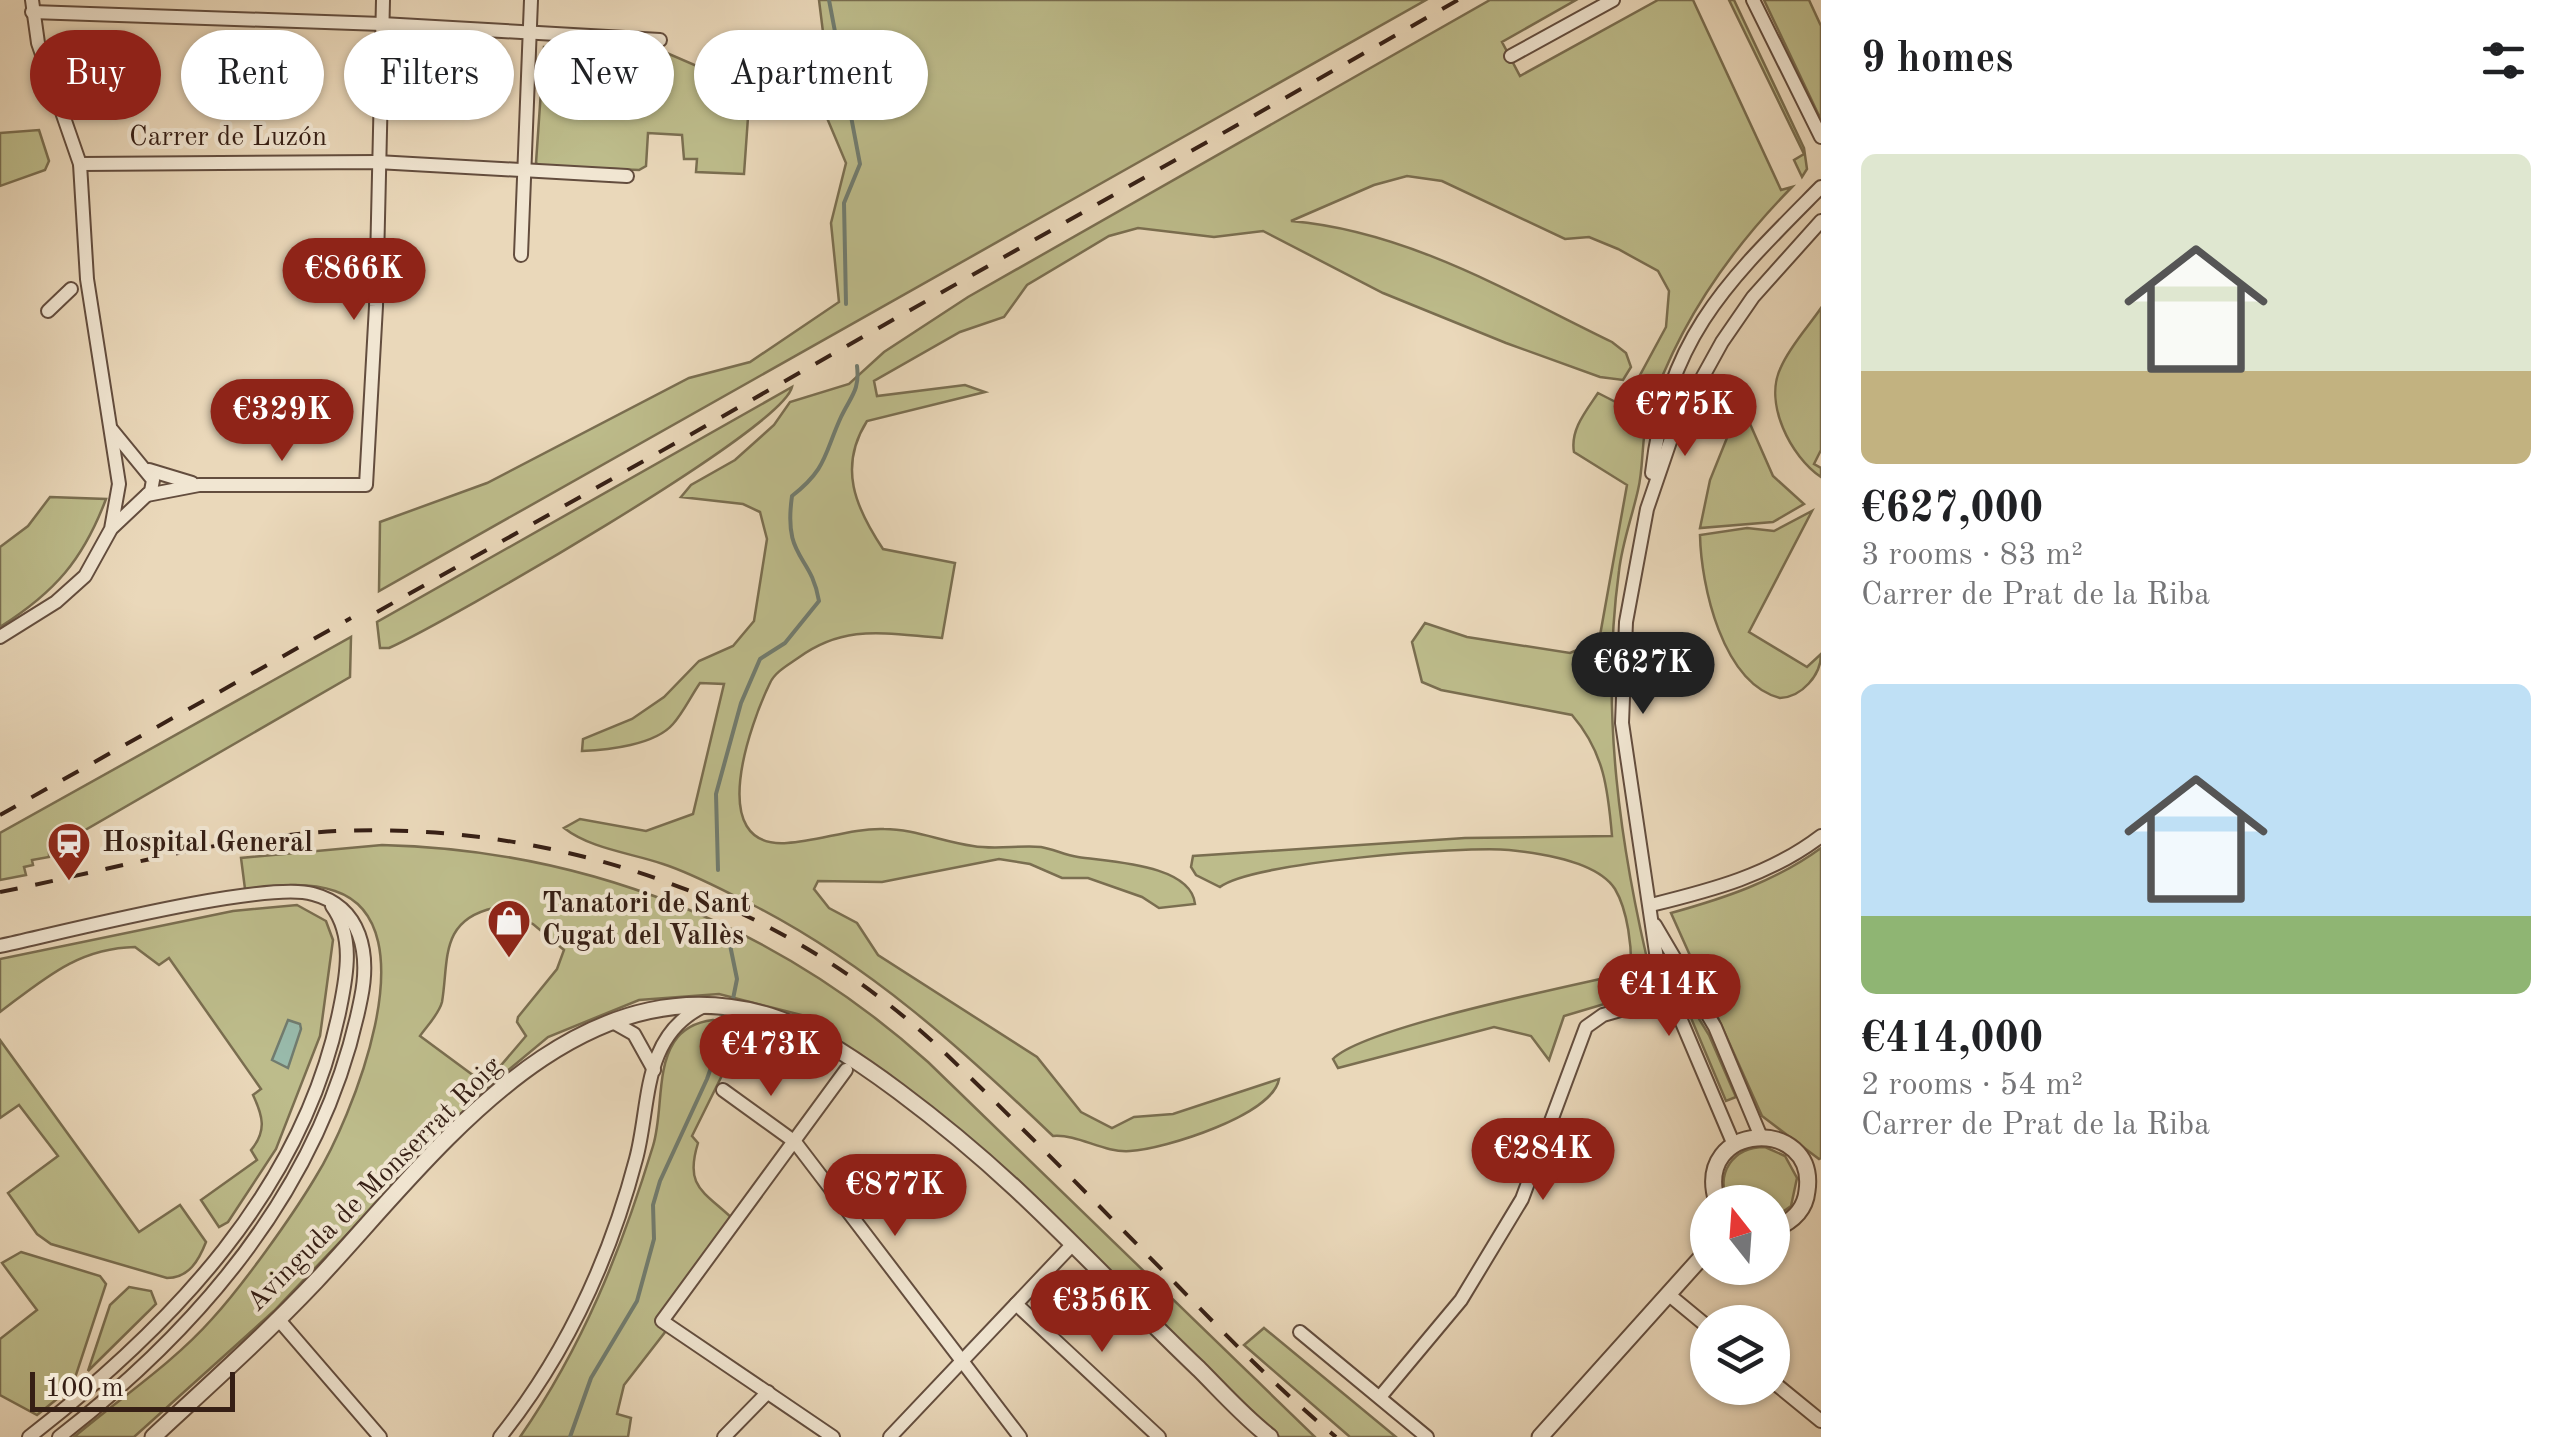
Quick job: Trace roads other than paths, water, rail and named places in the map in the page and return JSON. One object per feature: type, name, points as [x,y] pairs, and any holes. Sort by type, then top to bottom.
[{"type":"street","points":[[383,0],[382,24],[377,162],[376,306],[366,485],[199,484],[145,497],[127,497],[119,481],[87,279],[80,164],[32,6],[382,24],[534,32]]},
{"type":"street","points":[[522,255],[532,0]]},
{"type":"street","points":[[1511,56],[1613,0]]},
{"type":"street","points":[[1753,0],[1821,137]]},
{"type":"street","name":"Carrer de Luzón","points":[[80,164],[377,162],[627,176]]},
{"type":"street","points":[[1734,1145],[1674,995],[1658,966],[1651,905],[1631,805],[1622,723],[1626,622],[1663,402],[1698,327],[1731,280],[1821,187]]},
{"type":"street","points":[[1646,510],[1676,427],[1722,342],[1754,297],[1821,221]]},
{"type":"street","points":[[48,312],[71,289]]},
{"type":"street","points":[[111,428],[144,467],[153,486],[111,528]]},
{"type":"street","points":[[0,637],[56,602],[85,576],[111,528],[119,481],[129,466],[199,484]]},
{"type":"street","points":[[1651,905],[1734,884],[1821,836]]},
{"type":"street","points":[[0,946],[268,894],[316,894],[345,911],[366,954],[352,1041],[312,1148],[263,1232],[145,1364],[59,1437]]},
{"type":"street","points":[[29,1437],[132,1350],[199,1279],[270,1188],[318,1092],[335,1037],[348,953],[339,916],[331,904]]},
{"type":"street","points":[[1654,923],[1715,1027],[1761,1136]]},
{"type":"street","points":[[1380,1396],[1461,1300],[1522,1199],[1586,1027],[1603,1015],[1674,995]]},
{"type":"street","points":[[500,1437],[564,1347],[593,1288],[636,1158],[657,1056],[678,1023],[711,1006]]},
{"type":"street","name":"Avinguda de Monserrat Roig","points":[[152,1437],[278,1320],[513,1078],[575,1036],[611,1020],[711,1006],[752,1012],[795,1026],[899,1094],[1018,1190],[1264,1435]]},
{"type":"street","points":[[611,1020],[634,1034],[654,1072]]},
{"type":"street","points":[[833,1437],[662,1321],[846,1070]]},
{"type":"street","points":[[723,1090],[795,1142],[1020,1437]]},
{"type":"street","points":[[1716,1185],[1717,1165],[1734,1145],[1761,1136],[1821,1165]]},
{"type":"street","points":[[1794,1150],[1806,1172],[1806,1198]]},
{"type":"street","points":[[1790,1221],[1806,1198],[1821,1186]]},
{"type":"street","points":[[890,1437],[1071,1246]]},
{"type":"street","points":[[1540,1437],[1690,1269]]},
{"type":"street","points":[[1668,1294],[1690,1312]]},
{"type":"street","points":[[1016,1304],[1158,1437]]},
{"type":"street","points":[[278,1320],[380,1437]]},
{"type":"street","points":[[1300,1332],[1427,1437]]},
{"type":"street","points":[[724,1437],[768,1392]]},
{"type":"street","points":[[1790,1395],[1821,1421]]},
{"type":"waterway","points":[[829,0],[860,164],[844,203],[846,304]]},
{"type":"waterway","points":[[718,870],[716,794],[741,703],[760,659],[785,643],[819,601],[810,573],[794,545],[792,496],[823,460],[856,387],[857,366]]},
{"type":"waterway","points":[[729,940],[737,979],[732,1004]]},
{"type":"waterway","points":[[570,1437],[591,1378],[637,1301],[654,1239],[653,1205],[660,1181],[707,1079],[730,1014]]},
{"type":"railway","points":[[377,612],[1458,0]]},
{"type":"railway","points":[[0,815],[351,618]]},
{"type":"railway","points":[[0,892],[211,847],[338,831],[421,832],[504,840],[585,857],[664,881],[741,913],[814,953],[883,1000],[946,1054],[1255,1364],[1336,1437]]},
{"type":"place","name":"Hospital General","points":[[69,882]]},
{"type":"place","name":"Tanatori de Sant Cugat del Vallès","points":[[509,959]]}]
